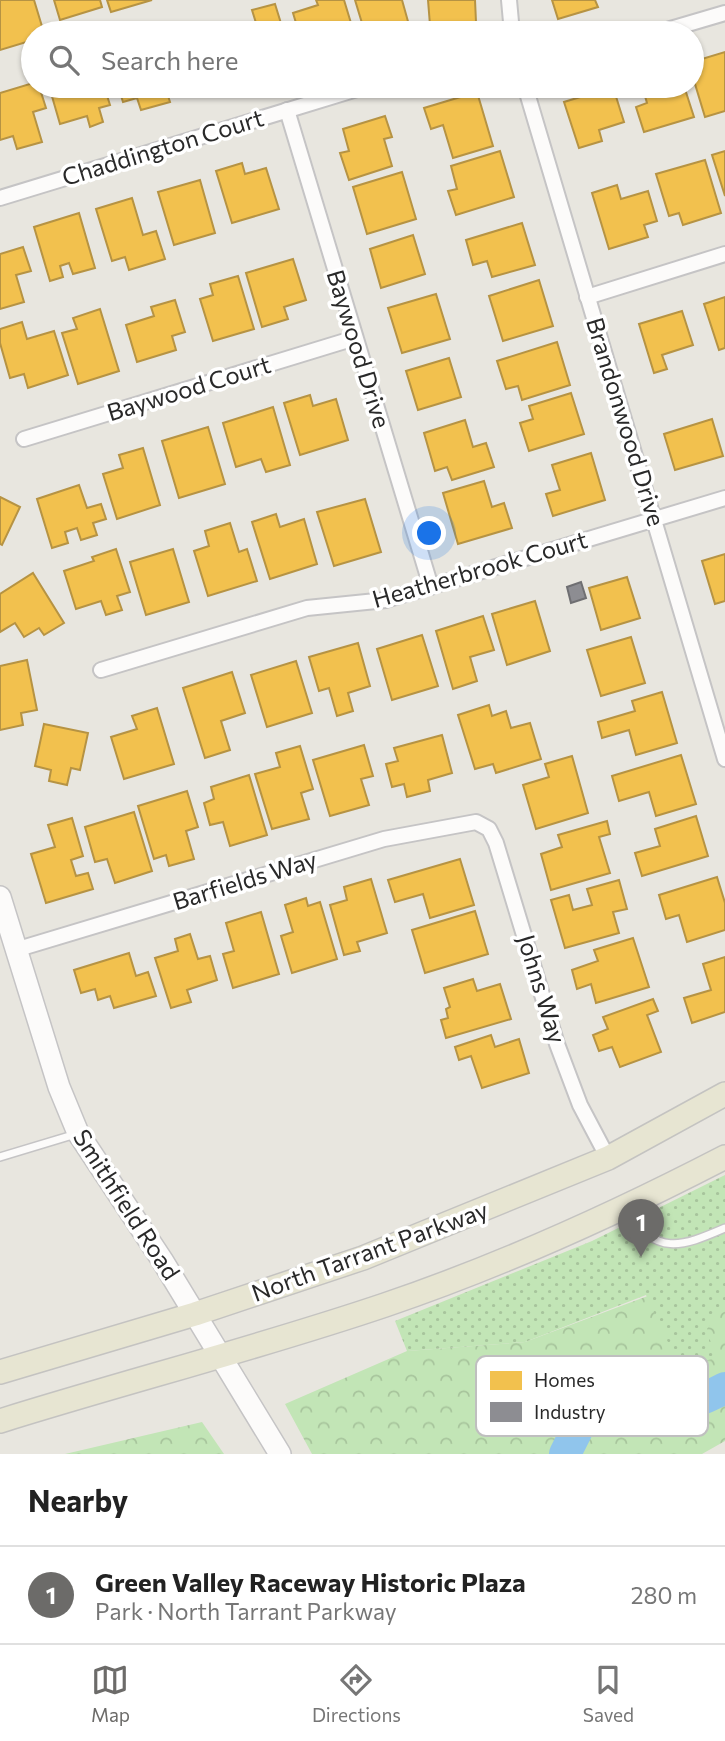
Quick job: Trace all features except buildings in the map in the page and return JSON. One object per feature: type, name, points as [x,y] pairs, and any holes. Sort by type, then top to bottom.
[{"type":"main road","name":"Smithfield Road","points":[[0,897],[59,1087],[78,1133],[195,1314],[280,1454]]},
{"type":"main road","name":"North Tarrant Parkway","points":[[0,1372],[195,1314],[363,1258],[608,1158],[725,1094]]},
{"type":"main road","name":"North Tarrant Parkway","points":[[0,1422],[221,1357],[388,1304],[538,1247],[627,1208],[725,1157]]},
{"type":"street","points":[[509,0],[511,21]]},
{"type":"street","points":[[698,21],[725,13]]},
{"type":"street","name":"Chaddington Court","points":[[0,198],[327,98]]},
{"type":"street","name":"Brandonwood Drive","points":[[529,98],[724,750]]},
{"type":"street","name":"Baywood Drive","points":[[287,110],[431,587]]},
{"type":"street","points":[[587,297],[725,254]]},
{"type":"street","name":"Baywood Court","points":[[24,439],[355,338]]},
{"type":"street","name":"Heatherbrook Court","points":[[101,670],[307,608],[386,600],[725,499]]},
{"type":"street","name":"Barfields Way","points":[[15,950],[384,839],[476,822]]},
{"type":"street","name":"Johns Way","points":[[476,822],[489,829],[496,844],[557,1044],[580,1105],[608,1158]]},
{"type":"lane","points":[[0,1157],[78,1133]]},
{"type":"lane","points":[[627,1208],[637,1226],[668,1245],[686,1245],[725,1228]]},
{"type":"green space","points":[[725,1175],[725,1300],[707,1329],[715,1358],[708,1360],[708,1356],[674,1356],[646,1295],[525,1342],[407,1351],[395,1321],[592,1241]]},
{"type":"green space","points":[[725,1267],[725,1441],[702,1454],[312,1454],[285,1404],[407,1351],[525,1342]]},
{"type":"green space","points":[[202,1422],[224,1454],[65,1454]]},
{"type":"waterway","points":[[708,1396],[725,1388]]},
{"type":"waterway","points":[[565,1454],[574,1436]]},
{"type":"place","name":"Green Valley Raceway Historic Plaza","points":[[641,1257]]}]
